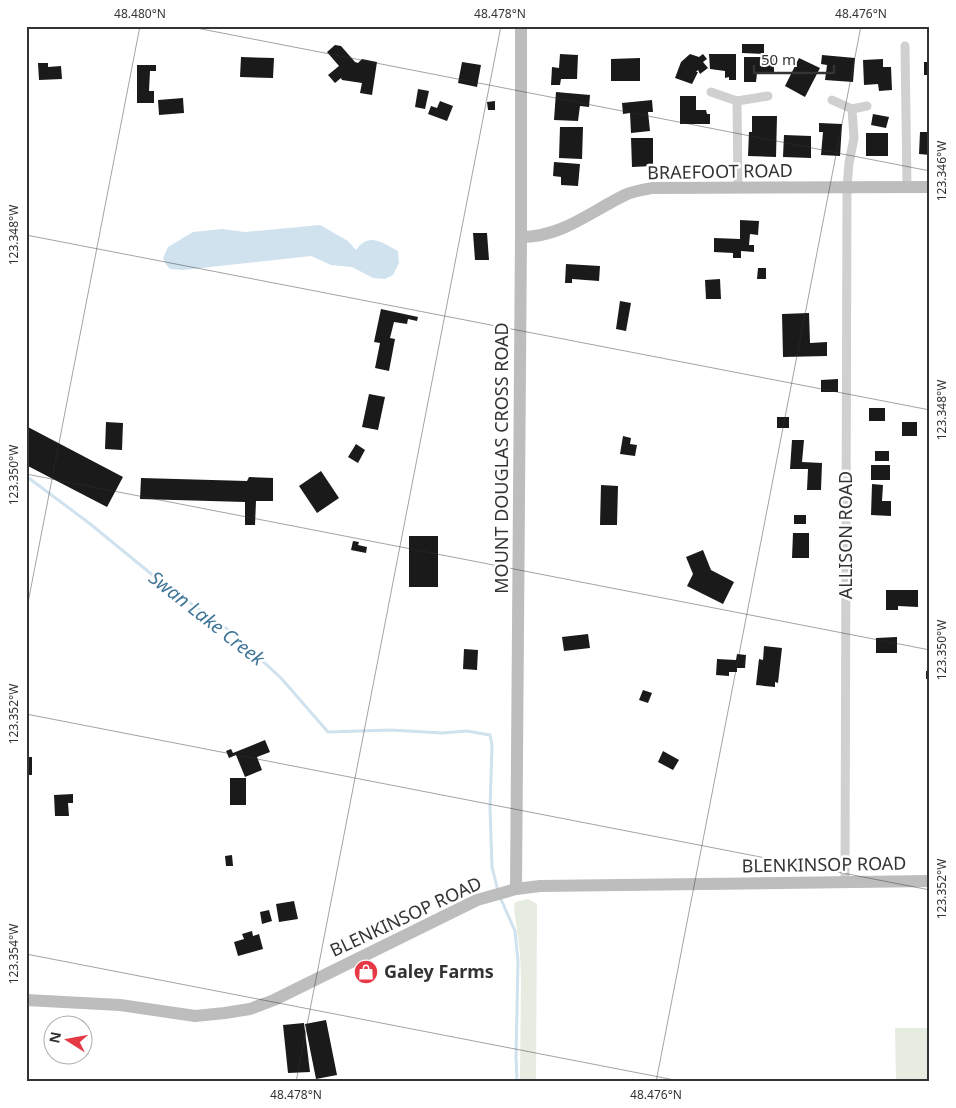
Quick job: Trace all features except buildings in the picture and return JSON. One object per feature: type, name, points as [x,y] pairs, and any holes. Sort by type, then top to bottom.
[{"type":"street","name":"MOUNT DOUGLAS CROSS ROAD","points":[[516,889],[521,26]]},
{"type":"street","points":[[905,46],[906,187]]},
{"type":"street","points":[[711,92],[737,101],[768,96]]},
{"type":"street","points":[[832,100],[852,109],[867,106]]},
{"type":"street","points":[[737,101],[738,187]]},
{"type":"street","name":"ALLISON ROAD","points":[[845,882],[847,188],[854,138],[852,109]]},
{"type":"street","name":"BRAEFOOT ROAD","points":[[521,237],[533,237],[560,230],[626,194],[652,188],[930,187]]},
{"type":"street","name":"BLENKINSOP ROAD","points":[[26,1000],[120,1006],[195,1016],[250,1009],[274,1000],[477,900],[516,889],[540,886],[930,882]]},
{"type":"shaded area","points":[[528,899],[537,904],[536,1082],[520,1082],[521,981],[520,953],[514,909],[515,902]]},
{"type":"shaded area","points":[[895,1028],[930,1028],[930,1082],[896,1082]]},
{"type":"water","points":[[320,225],[348,241],[356,250],[366,241],[376,240],[398,251],[399,263],[393,275],[385,279],[373,278],[352,267],[331,265],[311,256],[183,270],[170,269],[163,258],[168,247],[193,232],[222,229],[245,232]]},
{"type":"waterway","name":"Swan Lake Creek","points":[[26,476],[89,523],[166,586],[230,631],[281,678],[328,732],[391,730],[442,733],[467,731],[490,735],[492,745],[490,808],[492,867],[498,891]]},
{"type":"waterway","name":"Swan Lake Creek","points":[[500,897],[515,931],[518,961],[517,1082]]},
{"type":"place","name":"Galey Farms","points":[[366,972]]}]
